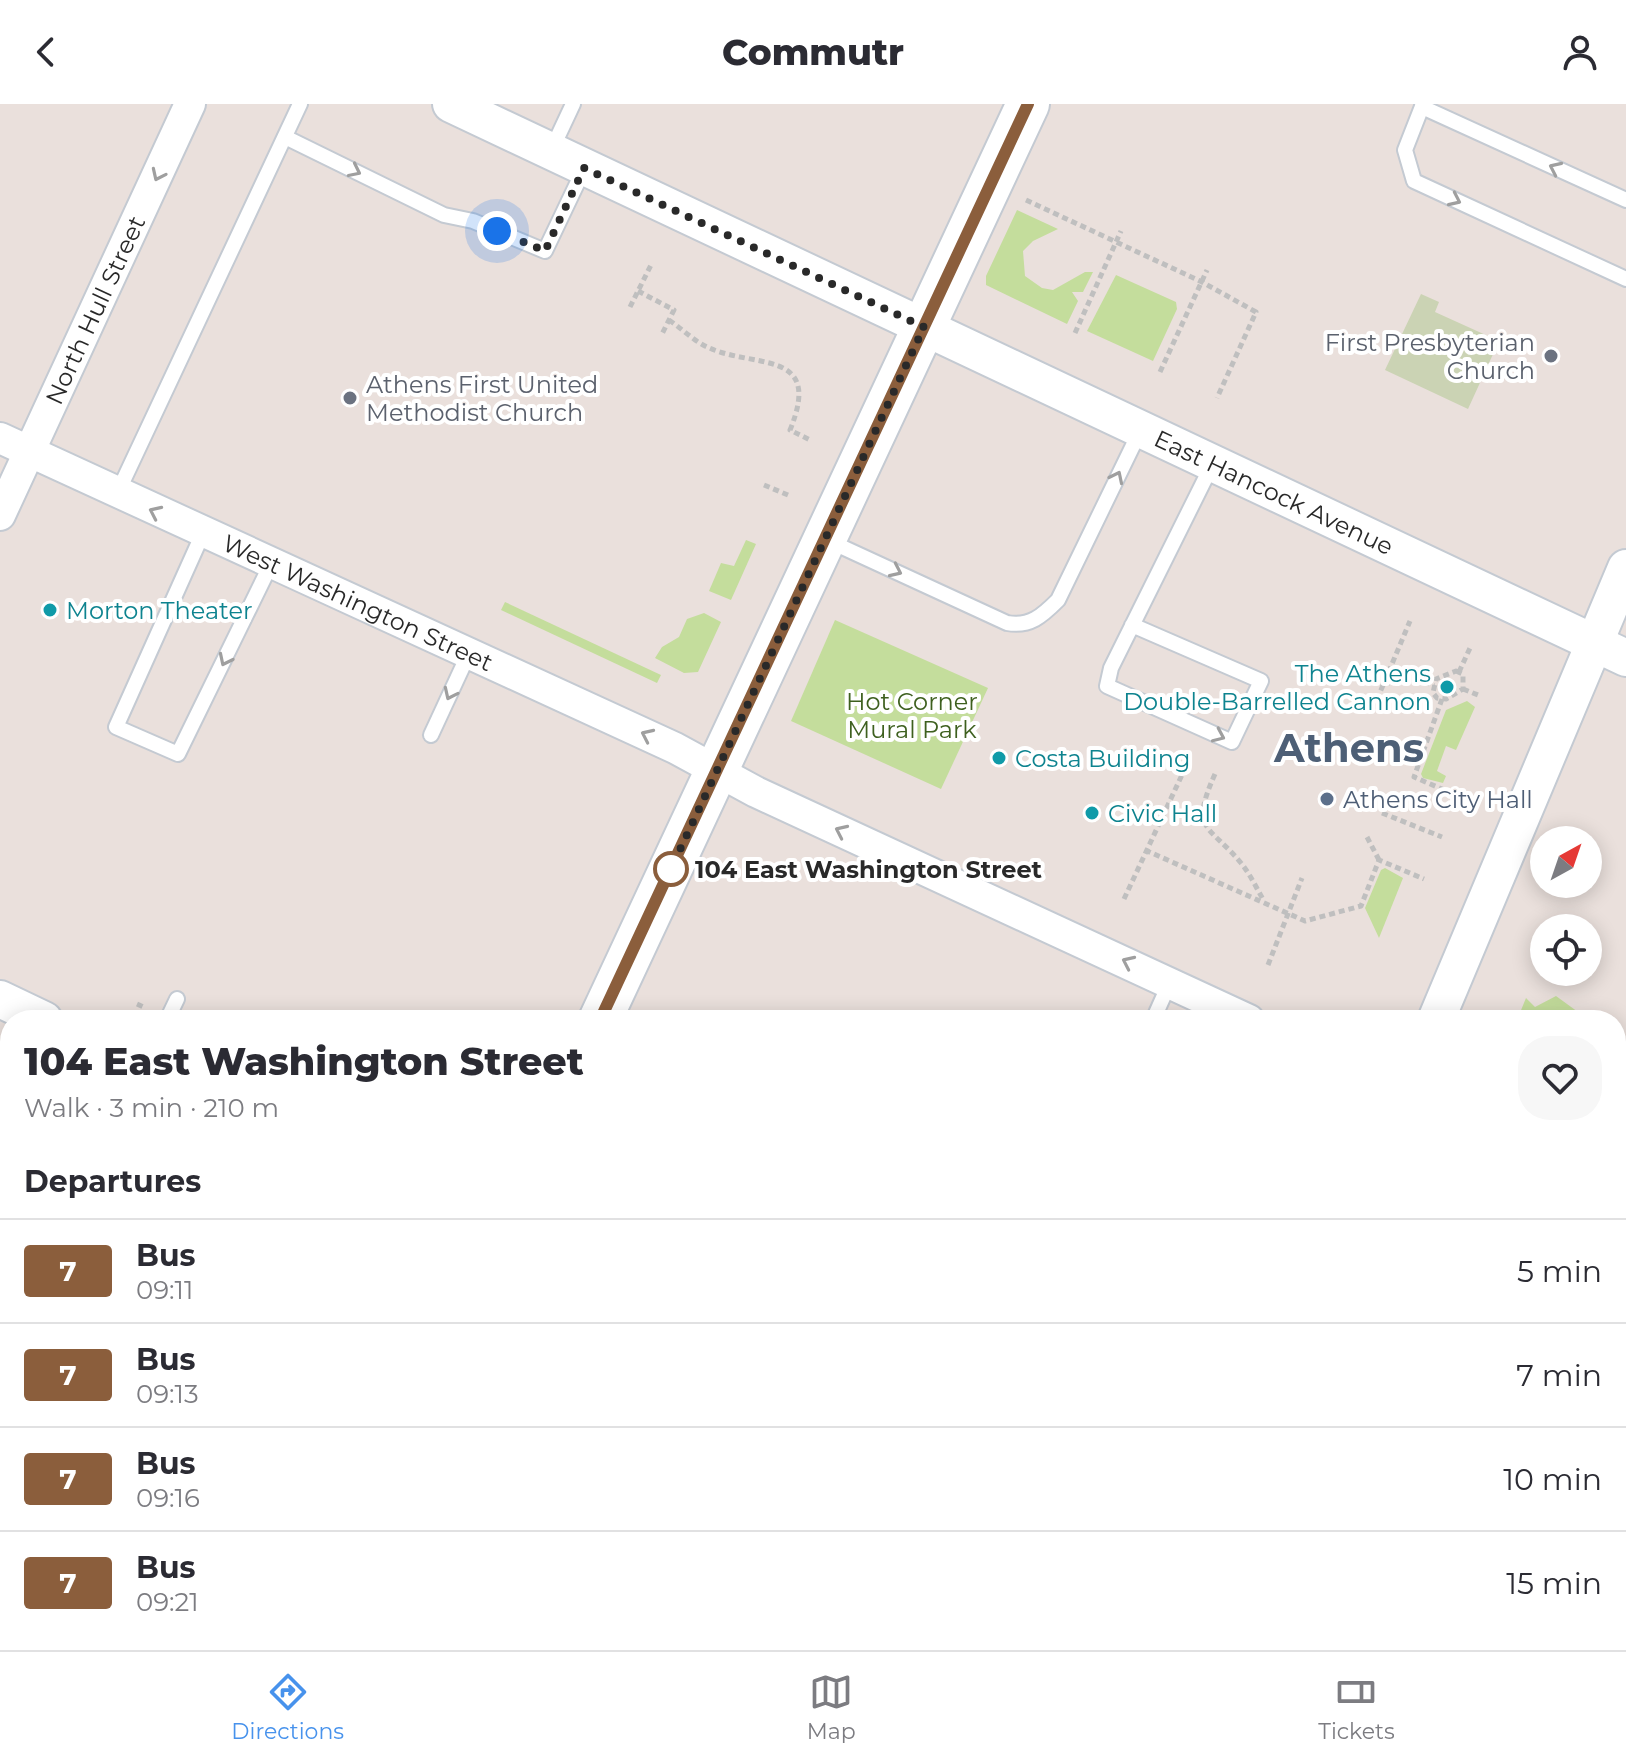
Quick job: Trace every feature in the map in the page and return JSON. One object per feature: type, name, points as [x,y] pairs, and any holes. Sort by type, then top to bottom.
[{"type":"main road","points":[[605,1010],[1028,104]]},
{"type":"street","name":"North Hull Street","points":[[0,515],[190,104]]},
{"type":"street","name":"East Hancock Avenue","points":[[451,104],[1626,658]]},
{"type":"street","name":"West Washington Street","points":[[0,438],[469,653],[1228,1010]]},
{"type":"street","points":[[1440,1010],[1626,568]]},
{"type":"street","points":[[0,999],[23,1010]]},
{"type":"lane","points":[[117,494],[300,104]]},
{"type":"lane","points":[[551,151],[573,104]]},
{"type":"lane","points":[[1626,200],[1423,105],[1405,150],[1414,181],[1626,279]]},
{"type":"lane","points":[[285,137],[444,215],[473,221],[545,251],[584,168]]},
{"type":"lane","points":[[825,539],[1007,623],[1021,626],[1039,618],[1058,600],[1141,429]]},
{"type":"lane","points":[[1132,625],[1261,681],[1232,742],[1107,686],[1111,668],[1132,625],[1213,462]]},
{"type":"lane","points":[[203,533],[116,727],[178,754],[271,564]]},
{"type":"lane","points":[[431,735],[469,653]]},
{"type":"lane","points":[[1157,1010],[1170,982]]},
{"type":"lane","points":[[172,1010],[177,999]]},
{"type":"path","points":[[1028,202],[1202,282],[1256,312],[1217,398]]},
{"type":"path","points":[[1075,333],[1121,231]]},
{"type":"path","points":[[630,307],[651,265]]},
{"type":"path","points":[[1160,372],[1207,270]]},
{"type":"path","points":[[638,291],[674,310],[662,334]]},
{"type":"path","points":[[669,320],[706,347],[767,362],[789,371],[799,384],[801,397],[790,430],[812,441]]},
{"type":"path","points":[[764,485],[788,495]]},
{"type":"path","points":[[1373,709],[1410,621]]},
{"type":"path","points":[[1442,699],[1433,693],[1436,679],[1459,672],[1470,648]]},
{"type":"path","points":[[1458,796],[1414,777],[1442,699],[1463,689],[1466,683],[1459,672]]},
{"type":"path","points":[[1384,683],[1425,682],[1434,686]]},
{"type":"path","points":[[1463,689],[1478,695]]},
{"type":"path","points":[[1124,899],[1188,762]]},
{"type":"path","points":[[1215,774],[1203,801],[1203,822],[1213,838],[1241,863],[1265,903]]},
{"type":"path","points":[[1382,813],[1442,837]]},
{"type":"path","points":[[1367,837],[1379,860],[1424,879]]},
{"type":"path","points":[[1145,850],[1305,921],[1361,906],[1379,860]]},
{"type":"path","points":[[1268,965],[1302,878]]},
{"type":"path","points":[[137,1004],[146,1008]]},
{"type":"green space","points":[[1017,210],[1058,229],[1033,241],[1023,251],[1025,276],[1042,288],[1053,290],[1085,272],[1093,272],[1083,292],[1072,292],[1078,301],[1067,324],[986,285],[986,276]]},
{"type":"green space","points":[[1116,275],[1176,302],[1177,309],[1153,361],[1087,331]]},
{"type":"green space","points":[[1421,294],[1439,302],[1435,312],[1499,341],[1468,409],[1385,370]]},
{"type":"green space","points":[[746,540],[756,544],[731,600],[709,591],[721,563],[734,566]]},
{"type":"green space","points":[[505,602],[661,675],[657,683],[501,610]]},
{"type":"green space","points":[[704,613],[721,622],[698,672],[684,673],[655,658],[662,647],[679,637],[687,619]]},
{"type":"green space","name":"Hot Corner Mural Park","points":[[835,620],[988,688],[941,789],[791,721]]},
{"type":"green space","points":[[1467,701],[1475,707],[1456,750],[1446,746],[1437,771],[1446,776],[1443,783],[1423,778],[1421,774],[1446,710]]},
{"type":"green space","points":[[1385,868],[1403,878],[1379,938],[1365,908],[1381,870]]},
{"type":"green space","points":[[1556,996],[1575,1010],[1521,1010],[1526,998],[1535,1007]]},
{"type":"bus line","name":"7","points":[[605,1010],[1028,104]]},
{"type":"place","name":"First Presbyterian Church","points":[[1551,356]]},
{"type":"place","name":"Athens First United Methodist Church","points":[[350,398]]},
{"type":"place","name":"Morton Theater","points":[[50,610]]},
{"type":"place","name":"The Athens Double-Barrelled Cannon","points":[[1447,687]]},
{"type":"place","name":"Costa Building","points":[[999,758]]},
{"type":"place","name":"Athens City Hall","points":[[1327,799]]},
{"type":"place","name":"Civic Hall","points":[[1092,813]]},
{"type":"place","name":"104 East Washington Street","points":[[671,869]]},
{"type":"district","name":"Athens","points":[[1349,747]]},
{"type":"route","points":[[497,231],[545,251],[584,168],[924,327],[671,869]]}]
